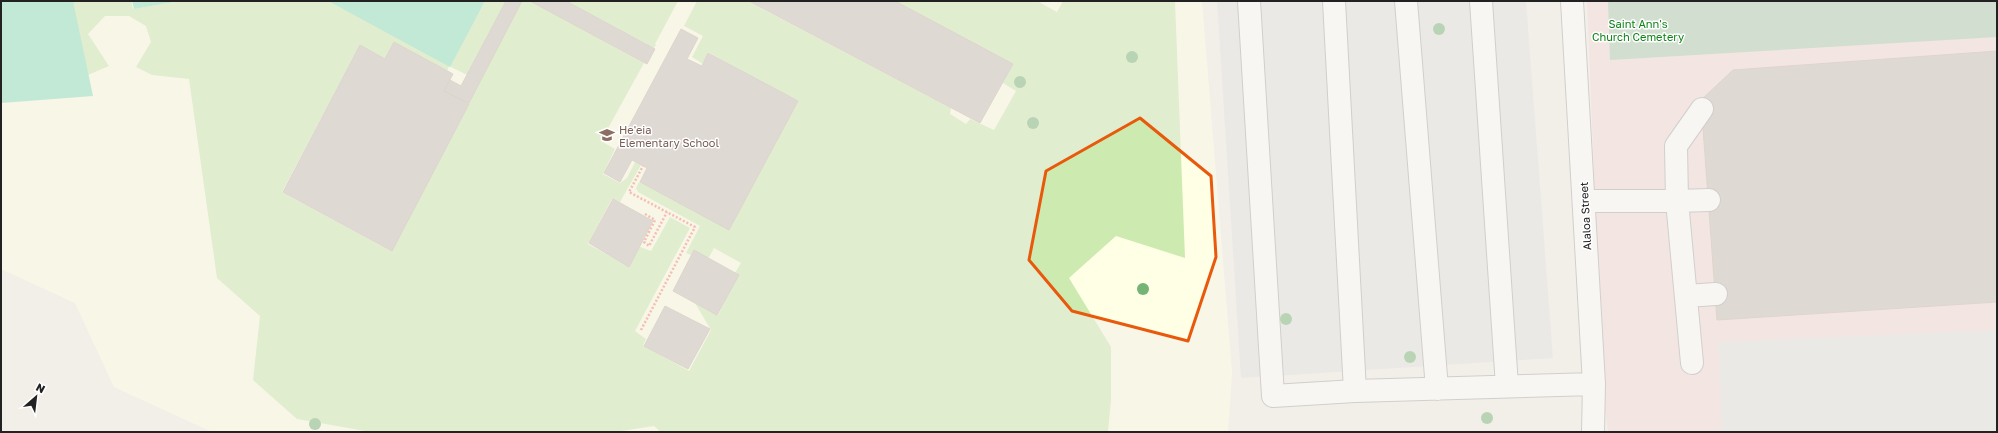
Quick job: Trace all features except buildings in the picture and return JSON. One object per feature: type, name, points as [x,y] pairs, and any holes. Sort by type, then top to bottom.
[{"type":"street","points":[[1249,1],[1274,396],[1355,391],[1594,384]]},
{"type":"street","points":[[1334,1],[1355,391]]},
{"type":"street","points":[[1406,1],[1436,388]]},
{"type":"street","points":[[1480,1],[1507,386]]},
{"type":"street","name":"Alaloa Street","points":[[1572,1],[1594,384],[1594,432]]},
{"type":"street","points":[[1692,363],[1677,202],[1676,146],[1702,109]]},
{"type":"street","points":[[1584,201],[1677,202],[1709,200]]},
{"type":"street","points":[[1686,296],[1716,294]]},
{"type":"path","points":[[641,330],[695,227],[629,192],[643,166]]},
{"type":"path","points":[[645,214],[656,220],[644,242],[649,246],[667,212]]},
{"type":"highlighted area","points":[[1140,118],[1211,176],[1216,257],[1188,341],[1072,311],[1029,260],[1046,171]]},
{"type":"shaded area","name":"He'eia Elementary School","points":[[1,1],[1202,1],[1232,372],[1228,432],[212,432],[114,387],[75,303],[1,269]]},
{"type":"shaded area","points":[[1217,1],[1526,1],[1553,358],[1241,378]]},
{"type":"shaded area","points":[[1587,1],[1997,1],[1997,432],[1608,432],[1603,397]]},
{"type":"shaded area","points":[[1997,330],[1997,432],[1722,432],[1718,342]]},
{"type":"green space","name":"He'eia Elementary School","points":[[1,1],[131,1],[133,9],[182,1],[328,1],[449,65],[485,1],[506,1],[467,75],[449,66],[447,71],[394,42],[385,59],[360,45],[282,192],[391,251],[469,104],[468,103],[521,1],[531,1],[644,63],[601,141],[615,149],[603,174],[620,183],[627,178],[635,162],[641,165],[620,202],[612,199],[588,244],[628,266],[638,246],[651,251],[670,217],[690,228],[635,331],[646,339],[643,345],[689,371],[711,330],[695,303],[718,315],[738,276],[735,273],[741,263],[714,248],[708,259],[694,250],[691,255],[686,253],[700,226],[638,192],[636,188],[639,182],[729,229],[797,102],[708,52],[703,64],[692,57],[703,36],[684,26],[697,1],[748,1],[951,108],[950,114],[966,124],[970,119],[994,130],[1016,91],[1003,83],[1012,64],[894,1],[1037,1],[1057,12],[1063,1],[1175,1],[1185,258],[1116,236],[1069,278],[1111,347],[1111,400],[1108,432],[661,432],[654,426],[615,432],[371,432],[297,419],[253,380],[260,316],[217,278],[189,79],[152,75],[136,67],[151,42],[146,26],[129,16],[105,16],[88,34],[109,66],[76,80]]},
{"type":"green space","points":[[1,1],[73,1],[93,96],[1,103]]},
{"type":"green space","points":[[132,1],[180,1],[134,9]]},
{"type":"green space","points":[[328,1],[485,1],[450,67]]},
{"type":"green space","points":[[566,1],[678,1],[654,48]]},
{"type":"green space","name":"Saint Ann's Church Cemetery","points":[[1608,1],[1997,1],[1997,37],[1610,60]]},
{"type":"place","name":"He'eia Elementary School","points":[[607,135]]}]
